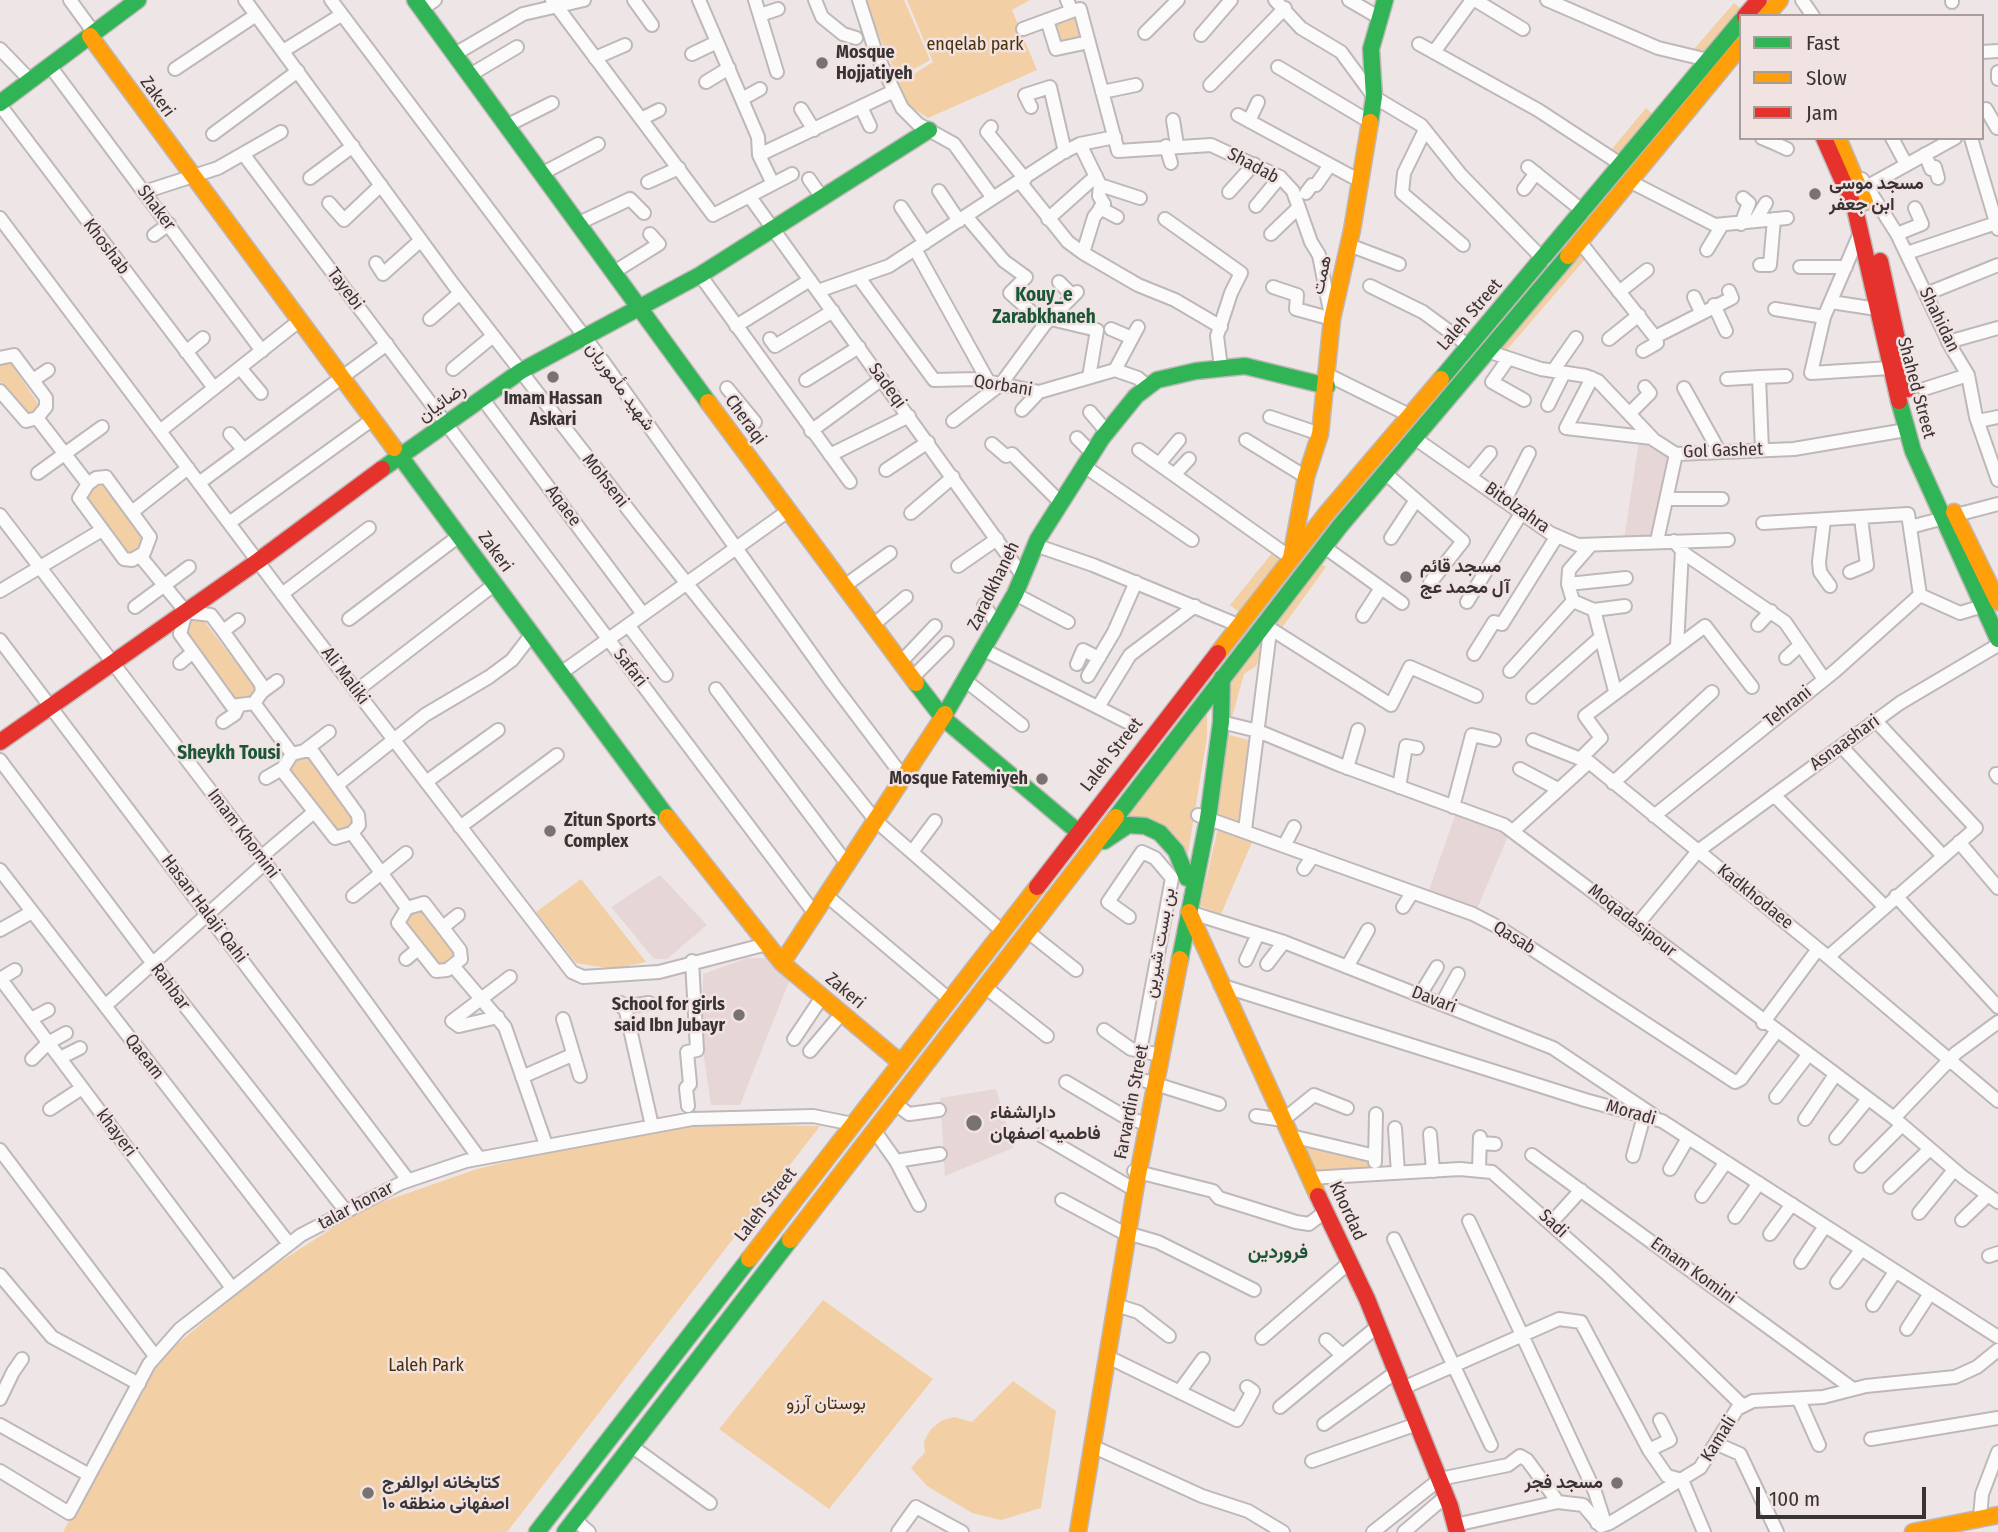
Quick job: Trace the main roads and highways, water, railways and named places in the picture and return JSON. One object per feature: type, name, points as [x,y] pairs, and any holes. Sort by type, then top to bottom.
[{"type":"main road","points":[[0,104],[138,0]]},
{"type":"main road","name":"همت","points":[[1291,558],[1306,477],[1320,434],[1328,380],[1332,318],[1349,245],[1374,97],[1371,48],[1385,0]]},
{"type":"main road","points":[[1753,8],[1781,0]]},
{"type":"main road","name":"Cheraqi","points":[[424,3],[470,75],[842,587],[943,718],[1077,831]]},
{"type":"main road","name":"Laleh Street","points":[[570,1526],[1323,547],[1413,437],[1631,182],[1714,66],[1739,24]]},
{"type":"main road","name":"Zakeri","points":[[92,34],[192,177],[683,839],[782,963],[901,1063]]},
{"type":"main road","name":"Laleh Street","points":[[537,1532],[901,1063],[1077,831],[1291,558],[1622,165],[1714,66],[1739,47]]},
{"type":"main road","points":[[1714,66],[1739,65]]},
{"type":"main road","name":"رضائیان","points":[[0,741],[258,561],[446,422],[521,371],[700,275],[929,130]]},
{"type":"main road","name":"Shahed Street","points":[[1825,140],[1849,191],[1861,233],[1906,430],[1990,604],[1998,639]]},
{"type":"main road","name":"Shahed Street","points":[[1839,140],[1855,172],[1870,219],[1922,442],[1950,517]]},
{"type":"main road","points":[[1526,281],[1521,298],[1526,302],[1533,299]]},
{"type":"main road","points":[[1487,325],[1496,325],[1498,329],[1489,349]]},
{"type":"main road","name":"Zaradkhaneh","points":[[782,963],[966,681],[1015,594],[1035,545],[1060,503],[1107,432],[1136,396],[1157,380],[1245,366],[1328,380]]},
{"type":"main road","name":"Farvardin Street","points":[[1150,1053],[1189,912],[1203,816],[1221,722],[1222,678]]},
{"type":"main road","name":"Farvardin Street","points":[[1069,1532],[1151,1083],[1150,1053],[1186,878],[1203,816],[1212,722],[1205,700]]},
{"type":"main road","points":[[1108,792],[1125,805],[1139,826]]},
{"type":"main road","points":[[1091,850],[1128,825],[1139,826],[1160,833],[1176,851],[1186,878]]},
{"type":"main road","name":"Khordad","points":[[1189,912],[1220,985],[1378,1326],[1440,1479],[1456,1529]]},
{"type":"main road","points":[[740,1302],[730,1301],[728,1294],[792,1212],[797,1196]]},
{"type":"main road","name":"Farvardin Street","points":[[1078,1532],[1116,1305],[1124,1232]]},
{"type":"main road","points":[[647,1423],[646,1413],[714,1325],[713,1317],[703,1316]]},
{"type":"main road","points":[[1913,1532],[1998,1515]]},
{"type":"place","name":"Mosque Hojjatiyeh","points":[[822,63]]},
{"type":"place","name":"مسجد موسی ابن جعفر","points":[[1815,194]]},
{"type":"place","name":"Imam Hassan Askari","points":[[553,377]]},
{"type":"place","name":"مسجد قائم آل محمد عج","points":[[1406,577]]},
{"type":"place","name":"Mosque Fatemiyeh","points":[[1042,779]]},
{"type":"place","name":"Zitun Sports Complex","points":[[550,831]]},
{"type":"place","name":"School for girls said Ibn Jubayr","points":[[739,1015]]},
{"type":"place","name":"دارالشفاء فاطمیه اصفهان","points":[[974,1123]]},
{"type":"place","name":"مسجد فجر","points":[[1617,1483]]},
{"type":"place","name":"کتابخانه ابوالفرج اصفهانی منطقه ۱۰","points":[[368,1493]]},
{"type":"district","name":"Kouy_e Zarabkhaneh","points":[[1044,307]]},
{"type":"district","name":"Sheykh Tousi","points":[[229,754]]},
{"type":"district","name":"فروردین","points":[[1278,1253]]},
{"type":"park label","name":"enqelab park","points":[[975,45]]},
{"type":"park label","name":"Laleh Park","points":[[426,1366]]},
{"type":"park label","name":"بوستان آرزو","points":[[826,1404]]}]
